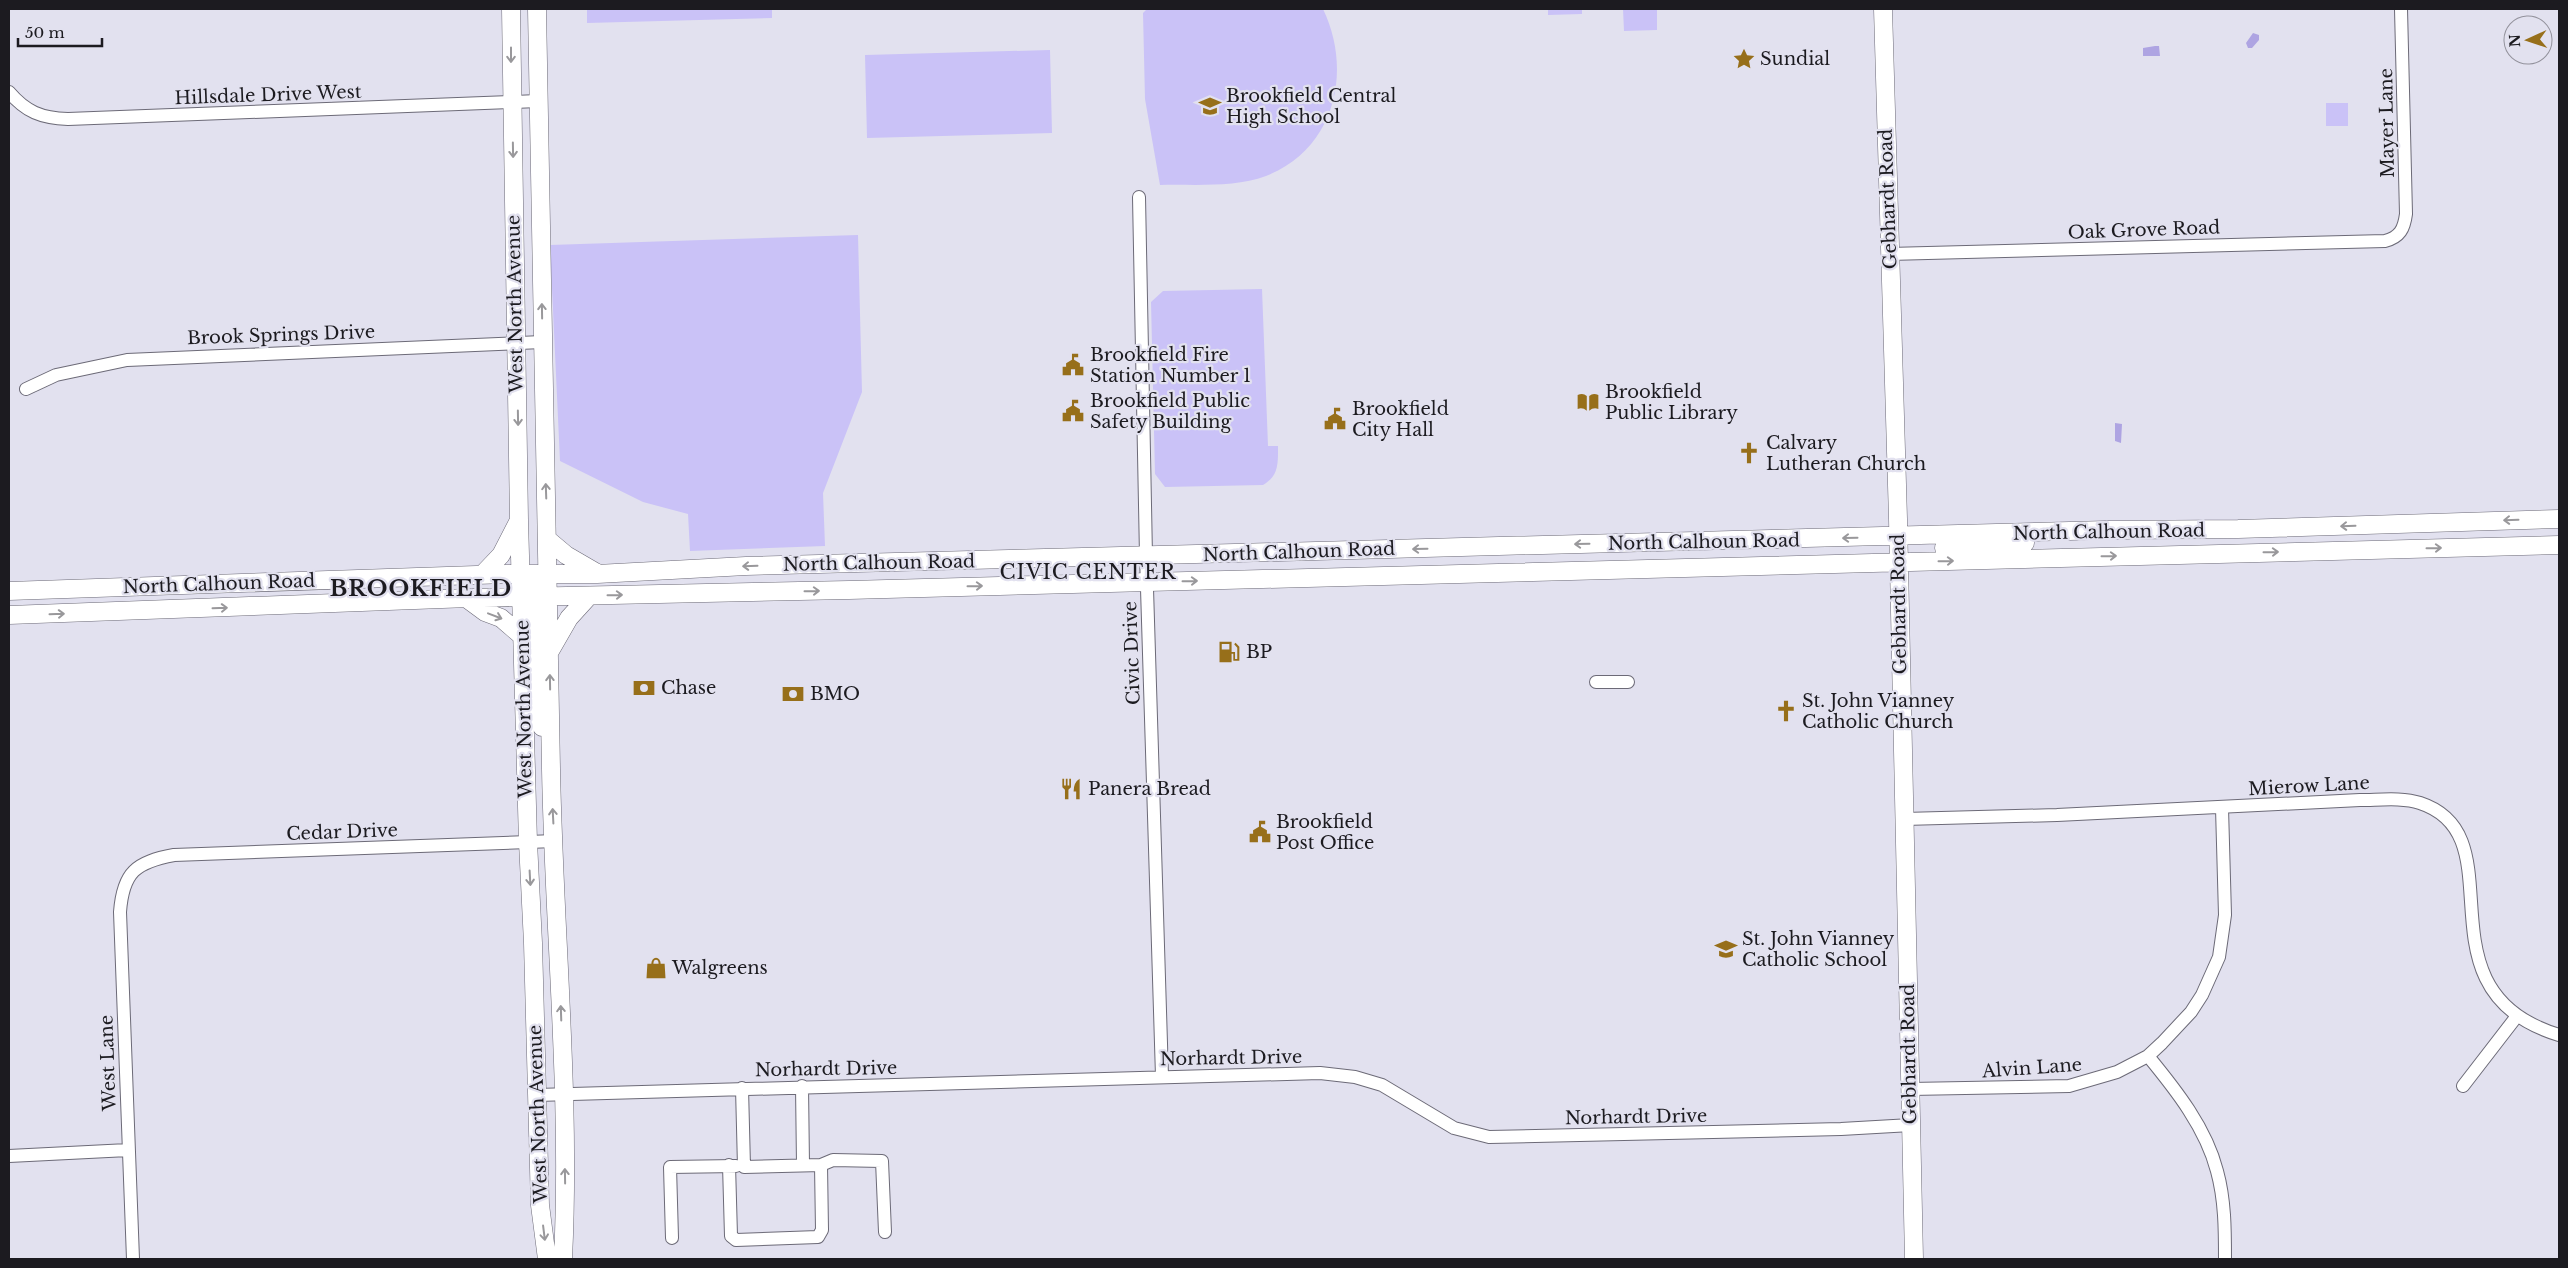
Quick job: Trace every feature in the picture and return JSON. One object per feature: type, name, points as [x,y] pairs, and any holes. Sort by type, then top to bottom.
[{"type":"main road","name":"West North Avenue","points":[[511,9],[521,574],[535,597],[549,651],[551,771],[564,1093],[566,1205],[563,1259]]},
{"type":"main road","name":"West North Avenue","points":[[537,9],[548,574],[535,597],[523,637],[528,842],[534,944],[540,1205],[547,1259]]},
{"type":"main road","name":"Gebhardt Road","points":[[1883,9],[1898,537],[1914,1259]]},
{"type":"main road","name":"North Calhoun Road","points":[[9,591],[482,575],[597,574],[755,566],[2087,531],[2238,529],[2559,519]]},
{"type":"main road","points":[[482,575],[501,555],[519,520]]},
{"type":"main road","points":[[1898,561],[1906,549],[2000,547],[2087,531]]},
{"type":"main road","points":[[1746,566],[1786,554],[1885,549],[1894,546],[1898,537]]},
{"type":"main road","points":[[547,539],[566,555],[597,574]]},
{"type":"main road","name":"North Calhoun Road","points":[[9,615],[466,598],[2559,545]]},
{"type":"main road","points":[[549,651],[570,618],[589,596]]},
{"type":"main road","points":[[535,597],[538,701],[551,771]]},
{"type":"main road","points":[[466,598],[485,612],[501,618],[523,637]]},
{"type":"street","name":"Mayer Lane","points":[[2398,235],[2405,222],[2406,202],[2401,9]]},
{"type":"street","name":"Hillsdale Drive West","points":[[9,92],[27,110],[40,116],[68,119],[538,101]]},
{"type":"street","name":"Civic Drive","points":[[1138,197],[1146,582],[1162,1076]]},
{"type":"street","name":"Oak Grove Road","points":[[1889,254],[2385,241],[2398,235]]},
{"type":"street","name":"Brook Springs Drive","points":[[26,389],[56,375],[127,360],[542,342]]},
{"type":"street","points":[[1596,682],[1628,682]]},
{"type":"street","name":"Mierow Lane","points":[[1904,819],[2222,808],[2360,800],[2408,800],[2437,810],[2449,820],[2464,843],[2469,868],[2474,941],[2484,975],[2499,999],[2517,1016],[2542,1030],[2559,1036]]},
{"type":"street","name":"Alvin Lane","points":[[1910,1089],[2069,1086],[2117,1072],[2148,1056],[2191,1012],[2202,995],[2218,957],[2225,915],[2222,808]]},
{"type":"street","name":"Cedar Drive","points":[[134,869],[153,859],[174,855],[555,841]]},
{"type":"street","name":"West Lane","points":[[133,1259],[120,912],[123,886],[134,869]]},
{"type":"street","points":[[2463,1086],[2517,1016]]},
{"type":"street","points":[[2148,1056],[2192,1116],[2212,1154],[2223,1200],[2225,1259]]},
{"type":"street","name":"Norhardt Drive","points":[[537,1095],[802,1086],[1320,1073],[1355,1077],[1382,1085],[1454,1128],[1489,1136],[1841,1129],[1911,1125]]},
{"type":"street","points":[[802,1086],[803,1166]]},
{"type":"street","points":[[742,1088],[744,1167]]},
{"type":"street","points":[[9,1156],[128,1150]]},
{"type":"street","points":[[672,1238],[670,1167],[729,1165],[744,1167],[803,1166],[820,1165],[833,1160],[882,1161],[884,1232]]},
{"type":"street","points":[[729,1165],[731,1236],[736,1240],[818,1237],[822,1230],[820,1165]]},
{"type":"shaded area","points":[[587,9],[772,9],[772,18],[587,23]]},
{"type":"shaded area","points":[[1147,9],[1323,9],[1332,33],[1336,57],[1336,82],[1332,106],[1322,128],[1308,147],[1289,164],[1254,180],[1214,185],[1160,185],[1145,99],[1143,13]]},
{"type":"shaded area","points":[[1548,9],[1582,9],[1582,14],[1548,15]]},
{"type":"shaded area","points":[[1623,9],[1657,9],[1657,30],[1624,31]]},
{"type":"shaded area","points":[[2253,33],[2259,35],[2259,40],[2252,48],[2248,48],[2246,43]]},
{"type":"shaded area","points":[[2159,46],[2160,56],[2143,56],[2143,48]]},
{"type":"shaded area","points":[[1050,50],[1052,133],[867,138],[865,55]]},
{"type":"shaded area","points":[[2326,103],[2348,103],[2348,126],[2326,126]]},
{"type":"shaded area","points":[[858,235],[862,392],[823,493],[825,546],[690,551],[688,514],[643,502],[560,461],[550,245]]},
{"type":"shaded area","points":[[1262,289],[1268,446],[1278,446],[1275,473],[1263,485],[1165,487],[1155,474],[1151,302],[1163,291]]},
{"type":"shaded area","points":[[2115,423],[2122,424],[2121,443],[2115,441]]},
{"type":"place","name":"Sundial","points":[[1744,59]]},
{"type":"place","name":"Brookfield Central High School","points":[[1210,106]]},
{"type":"place","name":"Brookfield Fire Station Number 1","points":[[1073,365]]},
{"type":"place","name":"Brookfield Public Library","points":[[1588,402]]},
{"type":"place","name":"Brookfield Public Safety Building","points":[[1073,411]]},
{"type":"place","name":"Brookfield City Hall","points":[[1335,419]]},
{"type":"place","name":"Calvary Lutheran Church","points":[[1749,453]]},
{"type":"place","name":"BP","points":[[1229,652]]},
{"type":"place","name":"Chase","points":[[644,688]]},
{"type":"place","name":"BMO","points":[[793,694]]},
{"type":"place","name":"St. John Vianney Catholic Church","points":[[1786,711]]},
{"type":"place","name":"Panera Bread","points":[[1071,789]]},
{"type":"place","name":"Brookfield Post Office","points":[[1260,832]]},
{"type":"place","name":"St. John Vianney Catholic School","points":[[1726,949]]},
{"type":"place","name":"Walgreens","points":[[656,968]]},
{"type":"district","name":"CIVIC CENTER","points":[[1088,572]]},
{"type":"district","name":"BROOKFIELD","points":[[421,588]]}]
